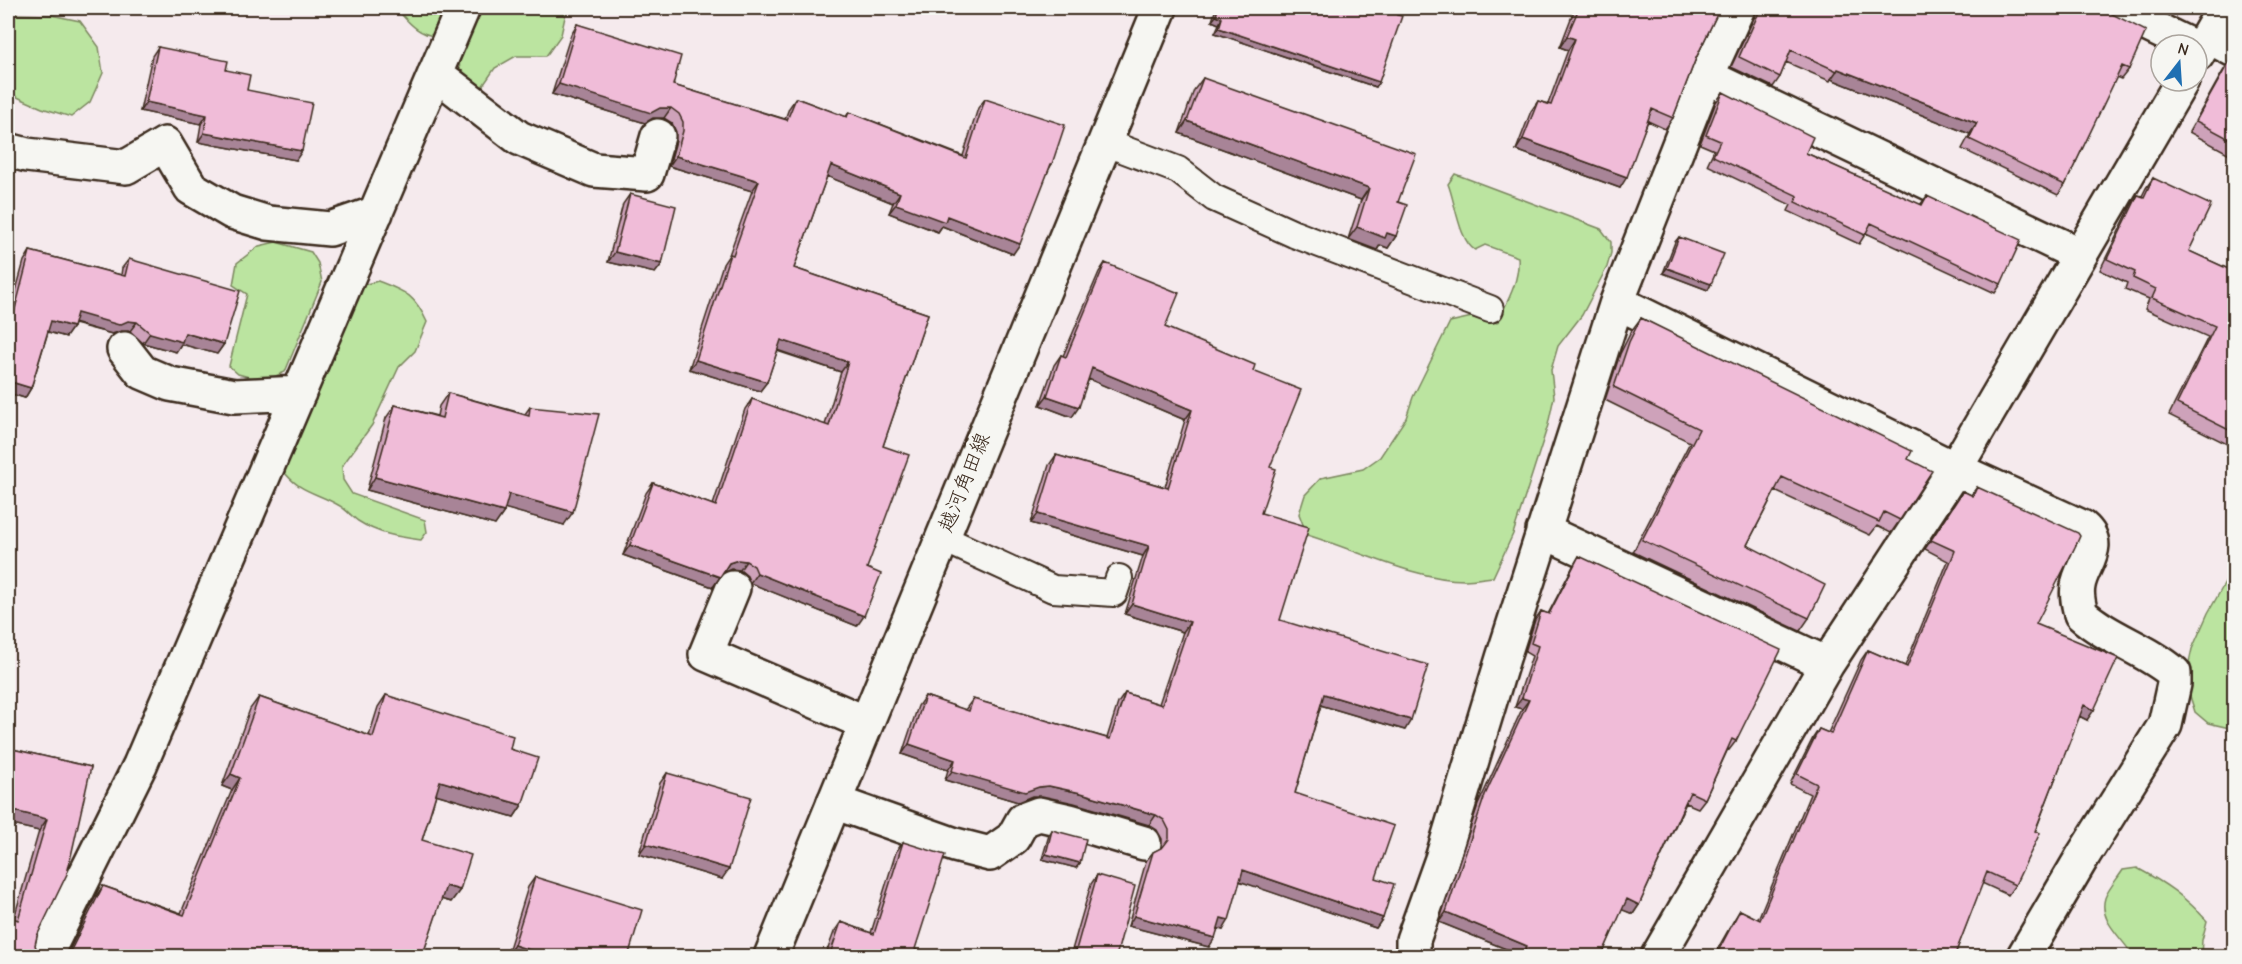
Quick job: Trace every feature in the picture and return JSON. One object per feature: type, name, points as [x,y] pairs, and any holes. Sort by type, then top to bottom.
[{"type":"street","points":[[45,957],[140,765],[463,8]]},
{"type":"street","name":"越河角田線","points":[[771,957],[1160,8]]},
{"type":"street","points":[[1413,957],[1413,940],[1442,859],[1543,531],[1617,302],[1706,76],[1737,8]]},
{"type":"street","points":[[2113,8],[2171,33]]},
{"type":"street","points":[[2209,37],[2224,8]]},
{"type":"street","points":[[435,73],[519,138],[594,170],[647,174],[658,136]]},
{"type":"street","points":[[1706,76],[2080,255]]},
{"type":"street","points":[[1658,957],[1827,664],[1955,469],[2175,93]]},
{"type":"street","points":[[8,150],[126,167],[165,144],[191,188],[232,212],[268,223],[330,229],[376,213]]},
{"type":"street","points":[[1617,302],[1955,469],[2082,527],[2089,533],[2093,547],[2078,586],[2081,614],[2096,627],[2161,663],[2174,673],[2174,684],[2165,725],[2084,854],[2024,957]]},
{"type":"street","points":[[124,349],[142,372],[170,384],[234,396],[299,393]]},
{"type":"street","points":[[1543,531],[1827,664]]},
{"type":"street","points":[[733,588],[706,654],[866,723]]},
{"type":"street","points":[[834,802],[955,845],[990,854],[1013,838],[1023,820],[1040,814],[1144,843]]},
{"type":"lane","points":[[1104,142],[1178,170],[1214,198],[1294,234],[1490,309]]},
{"type":"lane","points":[[942,537],[1053,589],[1114,593],[1119,578]]},
{"type":"green space","points":[[417,8],[433,16],[440,8],[446,8],[435,36],[421,32],[402,15],[404,9]]},
{"type":"green space","points":[[477,8],[567,8],[561,35],[546,56],[516,56],[495,68],[482,87],[464,81],[459,63],[462,44]]},
{"type":"green space","points":[[8,14],[51,15],[80,21],[99,47],[103,73],[90,102],[71,117],[42,108],[8,93]]},
{"type":"green space","points":[[1455,174],[1601,229],[1611,242],[1607,267],[1582,315],[1558,346],[1551,370],[1554,397],[1548,425],[1513,534],[1493,577],[1468,580],[1426,575],[1307,535],[1299,514],[1305,495],[1321,478],[1363,469],[1380,457],[1406,418],[1413,397],[1450,322],[1472,317],[1497,323],[1509,299],[1517,274],[1518,257],[1485,245],[1475,250],[1470,245],[1461,230],[1448,184]]},
{"type":"green space","points":[[276,242],[311,252],[318,263],[322,282],[285,372],[264,381],[238,374],[229,366],[247,294],[233,285],[237,263],[259,246]]},
{"type":"green space","points":[[378,281],[408,295],[418,305],[427,322],[415,351],[399,367],[372,425],[342,466],[343,480],[352,494],[425,520],[427,532],[421,540],[373,529],[332,501],[302,488],[282,469],[362,285]]},
{"type":"green space","points":[[2234,567],[2234,729],[2208,723],[2195,712],[2185,680],[2192,649],[2208,613]]},
{"type":"green space","points":[[2137,868],[2175,891],[2207,921],[2201,956],[2133,956],[2113,929],[2105,914],[2105,898],[2123,870]]},
{"type":"building","points":[[1218,8],[1400,8],[1397,15],[1402,16],[1379,82],[1219,28],[1222,18],[1216,16]]},
{"type":"building","points":[[1579,8],[1720,8],[1696,58],[1673,118],[1652,109],[1627,177],[1523,139],[1538,101],[1551,105],[1575,39],[1567,36]]},
{"type":"building","points":[[1761,8],[2106,8],[2112,14],[2146,31],[2129,69],[2122,66],[2065,185],[1969,139],[1977,123],[1838,69],[1837,71],[1791,50],[1780,77],[1739,57]]},
{"type":"building","points":[[577,24],[681,56],[673,85],[787,120],[796,98],[847,117],[849,112],[966,158],[985,99],[1065,125],[1020,244],[947,216],[945,222],[896,204],[900,193],[831,165],[794,268],[928,314],[883,446],[909,455],[867,568],[881,574],[864,616],[757,573],[754,566],[746,561],[738,560],[729,563],[720,577],[630,545],[653,483],[716,506],[752,399],[829,426],[848,362],[781,340],[767,382],[696,360],[730,254],[733,255],[759,181],[676,156],[683,131],[683,122],[679,114],[671,108],[660,108],[651,113],[559,84]]},
{"type":"building","points":[[158,47],[228,61],[226,70],[250,75],[247,90],[312,103],[302,151],[204,133],[207,115],[146,102]]},
{"type":"building","points":[[2229,62],[2235,65],[2235,142],[2196,121]]},
{"type":"building","points":[[1203,78],[1416,154],[1398,202],[1407,205],[1396,236],[1387,233],[1385,238],[1357,227],[1369,188],[1187,121]]},
{"type":"building","points":[[1723,92],[1813,137],[1806,153],[1922,205],[1927,196],[2021,240],[2001,284],[1871,223],[1865,235],[1795,202],[1798,196],[1713,156],[1720,141],[1706,135]]},
{"type":"building","points":[[2153,178],[2211,205],[2189,251],[2235,272],[2235,433],[2177,404],[2215,326],[2152,298],[2156,289],[2133,278],[2135,272],[2107,259],[2138,195],[2144,197]]},
{"type":"building","points":[[630,194],[676,206],[662,264],[615,252]]},
{"type":"building","points":[[1679,237],[1724,254],[1711,284],[1667,268]]},
{"type":"building","points":[[30,251],[125,276],[129,259],[240,291],[224,344],[185,333],[182,342],[150,333],[137,322],[128,321],[119,325],[77,313],[73,327],[51,321],[31,388],[8,381],[8,316],[13,317]]},
{"type":"building","points":[[1105,263],[1179,293],[1165,327],[1255,365],[1253,371],[1301,390],[1270,467],[1276,469],[1261,513],[1309,527],[1280,620],[1428,665],[1411,720],[1324,694],[1295,793],[1394,826],[1376,878],[1394,884],[1383,918],[1243,870],[1229,920],[1221,918],[1215,938],[1134,916],[1153,852],[1163,847],[1169,839],[1169,830],[1164,820],[1156,815],[1081,793],[1049,786],[1025,792],[952,771],[955,760],[909,744],[925,696],[969,711],[973,699],[1110,739],[1125,693],[1162,705],[1190,622],[1132,604],[1149,546],[1038,514],[1056,455],[1168,488],[1192,410],[1092,368],[1079,407],[1047,396],[1061,355],[1066,357]]},
{"type":"building","points":[[1641,318],[1912,451],[1908,459],[1932,471],[1900,520],[1884,512],[1879,522],[1782,477],[1747,545],[1825,585],[1809,618],[1642,540],[1699,429],[1614,387],[1629,342]]},
{"type":"building","points":[[448,393],[529,416],[530,407],[599,414],[573,512],[509,494],[504,512],[375,477],[395,405],[442,418]]},
{"type":"building","points":[[1977,487],[2078,533],[2080,536],[2076,545],[2036,624],[2118,658],[2094,710],[2084,705],[2035,831],[2040,833],[2015,885],[1987,872],[1954,957],[1715,957],[1740,910],[1760,920],[1817,784],[1797,774],[1819,729],[1831,734],[1868,650],[1907,667],[1955,551],[1931,540],[1963,491],[1973,496]]},
{"type":"building","points":[[1579,556],[1781,650],[1736,741],[1732,739],[1705,799],[1690,792],[1639,905],[1627,899],[1601,957],[1523,957],[1527,946],[1446,912],[1485,795],[1529,700],[1522,698],[1538,646],[1531,643],[1541,611],[1549,614]]},
{"type":"building","points":[[386,695],[513,736],[510,749],[538,758],[522,805],[440,781],[422,840],[471,855],[460,890],[446,886],[422,957],[66,957],[103,886],[184,915],[240,778],[231,774],[259,697],[373,737]]},
{"type":"building","points":[[8,748],[91,767],[67,874],[37,936],[35,945],[40,957],[8,957],[8,916],[18,920],[47,819],[10,810],[13,800],[8,798]]},
{"type":"building","points":[[667,773],[751,797],[729,869],[646,844]]},
{"type":"building","points":[[1052,830],[1086,839],[1080,863],[1046,854]]},
{"type":"building","points":[[903,842],[945,855],[915,949],[932,957],[829,957],[841,922],[874,934]]},
{"type":"building","points":[[1097,875],[1135,886],[1116,957],[1074,957]]},
{"type":"building","points":[[535,877],[642,910],[628,957],[552,957],[514,945]]}]
